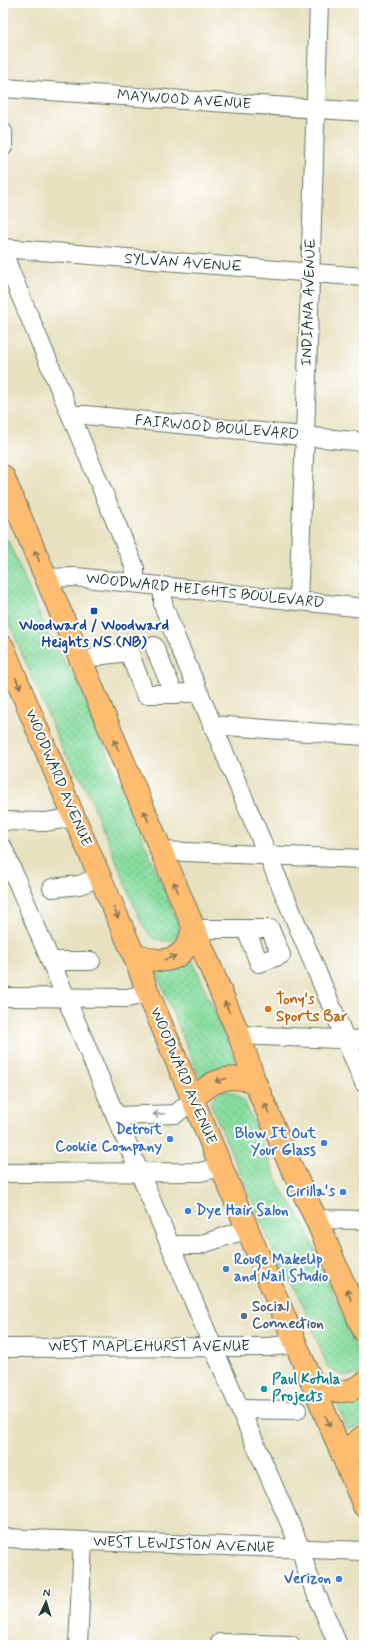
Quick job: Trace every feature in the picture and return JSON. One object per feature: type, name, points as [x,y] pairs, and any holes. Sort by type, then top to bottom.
[{"type":"main road","points":[[3,476],[80,662],[239,1035],[255,1082],[287,1158],[316,1218],[364,1331]]},
{"type":"main road","points":[[3,522],[25,528]]},
{"type":"main road","name":"WOODWARD AVENUE","points":[[3,647],[133,953],[148,993],[364,1506]]},
{"type":"main road","points":[[133,953],[158,961],[176,956],[185,949],[193,929]]},
{"type":"main road","points":[[193,1099],[204,1088],[217,1081],[230,1078],[242,1078],[255,1082]]},
{"type":"main road","points":[[313,1385],[333,1392],[343,1392],[351,1390],[364,1383]]},
{"type":"main road","points":[[345,1461],[355,1443],[364,1436]]},
{"type":"street","name":"INDIANA AVENUE","points":[[298,601],[305,436],[319,3]]},
{"type":"street","name":"MAYWOOD AVENUE","points":[[3,88],[364,112]]},
{"type":"street","points":[[3,132],[3,148]]},
{"type":"street","name":"SYLVAN AVENUE","points":[[3,250],[364,277]]},
{"type":"street","points":[[3,250],[7,272],[71,415],[135,568],[135,583]]},
{"type":"street","name":"FAIRWOOD BOULEVARD","points":[[71,415],[85,415],[364,442]]},
{"type":"street","name":"WOODWARD HEIGHTS BOULEVARD","points":[[46,578],[76,577],[364,608]]},
{"type":"street","points":[[163,586],[163,604],[175,636],[364,1083]]},
{"type":"street","points":[[80,662],[103,655],[130,652],[154,646],[175,636]]},
{"type":"street","points":[[154,646],[174,694]]},
{"type":"street","points":[[130,652],[145,694],[198,692]]},
{"type":"street","points":[[212,725],[364,736]]},
{"type":"street","points":[[3,821],[46,822],[74,817]]},
{"type":"street","points":[[3,848],[213,1347],[301,1549],[307,1572],[336,1645]]},
{"type":"street","points":[[161,851],[364,860]]},
{"type":"street","points":[[52,888],[79,886],[100,877]]},
{"type":"street","points":[[193,929],[246,929]]},
{"type":"street","points":[[50,961],[91,961]]},
{"type":"street","points":[[3,997],[127,998],[148,993]]},
{"type":"street","points":[[239,1035],[364,1040]]},
{"type":"street","points":[[116,1116],[176,1114],[193,1099]]},
{"type":"street","points":[[3,1173],[200,1172],[221,1167]]},
{"type":"street","points":[[316,1218],[364,1220]]},
{"type":"street","points":[[170,1245],[199,1245],[248,1229]]},
{"type":"street","name":"WEST MAPLEHURST AVENUE","points":[[3,1348],[268,1347],[295,1344]]},
{"type":"street","points":[[241,1410],[297,1410]]},
{"type":"street","name":"WEST LEWISTON AVENUE","points":[[3,1538],[364,1550]]},
{"type":"street","points":[[78,1645],[83,1541]]},
{"type":"street","points":[[220,1643],[291,1645]]},
{"type":"green space","points":[[3,538],[9,542],[49,636],[79,685],[178,924],[179,933],[173,941],[157,940],[148,932],[141,922],[87,790],[61,746],[3,609]]},
{"type":"green space","points":[[190,954],[239,1070],[228,1069],[213,1071],[200,1078],[153,965]]},
{"type":"green space","points":[[222,1091],[235,1094],[245,1103],[280,1187],[303,1221],[363,1366],[360,1374],[343,1376],[328,1368],[299,1295],[278,1261],[210,1103],[215,1095]]},
{"type":"green space","points":[[364,1396],[364,1424],[348,1430],[334,1398]]},
{"type":"place","name":"Woodward / Woodward Heights NS (NB)","points":[[94,611]]},
{"type":"place","name":"Tony's Sports Bar","points":[[268,1009]]},
{"type":"place","name":"Detroit Cookie Company","points":[[170,1139]]},
{"type":"place","name":"Blow It Out Your Glass","points":[[324,1143]]},
{"type":"place","name":"Cirilla's","points":[[343,1192]]},
{"type":"place","name":"Dye Hair Salon","points":[[188,1211]]},
{"type":"place","name":"Rouge MakeUp and Nail Studio","points":[[226,1269]]},
{"type":"place","name":"Social Connection","points":[[244,1316]]},
{"type":"place","name":"Paul Kotula Projects","points":[[264,1389]]},
{"type":"place","name":"Verizon","points":[[339,1579]]}]
